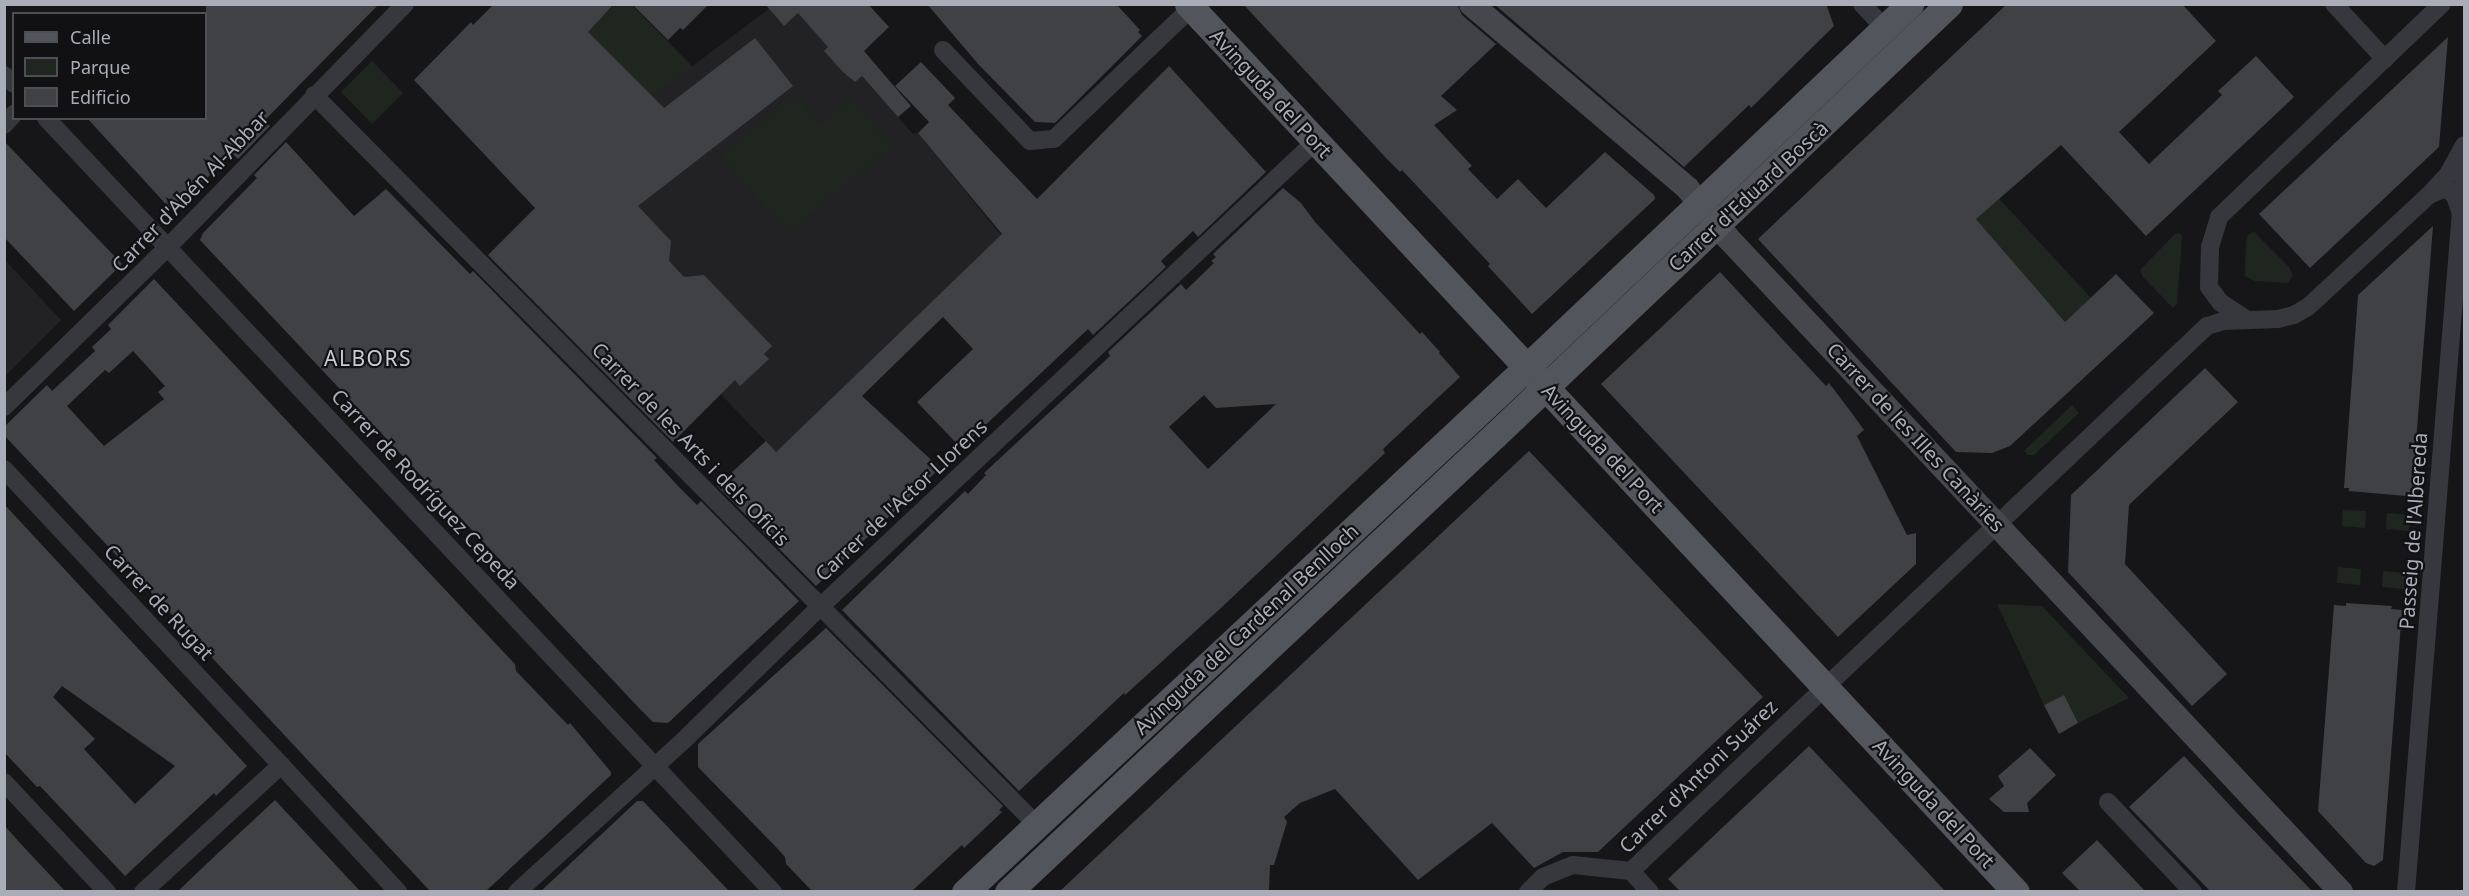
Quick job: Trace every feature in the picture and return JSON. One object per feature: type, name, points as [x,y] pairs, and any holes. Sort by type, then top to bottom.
[{"type":"main road","name":"Carrer d'Eduard Boscà","points":[[1527,367],[1910,4]]},
{"type":"main road","name":"Carrer d'Eduard Boscà","points":[[1546,386],[1950,4]]},
{"type":"main road","name":"Avinguda del Port","points":[[1190,6],[2016,891]]},
{"type":"main road","name":"Avinguda del Cardenal Benlloch","points":[[965,891],[1527,367]]},
{"type":"main road","name":"Avinguda del Cardenal Benlloch","points":[[1008,891],[1546,386]]},
{"type":"street","name":"Carrer d'Abén Al-Abbar","points":[[4,407],[168,247],[405,4]]},
{"type":"street","name":"Carrer de les Illes Canàries","points":[[1471,4],[1688,189],[1717,225],[2341,891]]},
{"type":"street","points":[[1862,4],[1884,28]]},
{"type":"street","points":[[2334,4],[2385,59]]},
{"type":"street","points":[[2246,319],[2220,302],[2209,286],[2210,247],[2219,217],[2442,4]]},
{"type":"street","points":[[944,50],[1030,141],[1054,139],[1190,6]]},
{"type":"street","name":"Carrer de les Arts i dels Oficis","points":[[314,95],[819,608],[1036,824]]},
{"type":"street","name":"Carrer de Rodríguez Cepeda","points":[[48,120],[773,891]]},
{"type":"street","name":"Carrer de l'Actor Llorens","points":[[517,891],[655,766],[819,608],[1316,141]]},
{"type":"street","points":[[2429,195],[2447,176],[2464,145]]},
{"type":"street","name":"Passeig de l'Albereda","points":[[2406,891],[2464,174]]},
{"type":"street","points":[[2429,195],[2443,189],[2449,190],[2455,196],[2462,213]]},
{"type":"street","name":"Carrer d'Antoni Suárez","points":[[1528,891],[1543,877],[1573,865],[1631,871],[2207,326],[2246,319],[2278,319],[2294,315],[2308,307],[2429,195]]},
{"type":"street","name":"Carrer de Rugat","points":[[4,470],[398,891]]},
{"type":"street","points":[[143,891],[281,765]]},
{"type":"street","points":[[4,782],[107,891]]},
{"type":"street","points":[[2108,802],[2193,891]]},
{"type":"street","points":[[1631,871],[1650,891]]},
{"type":"shaded area","points":[[774,5],[799,5],[913,134],[918,133],[1001,235],[776,452],[553,218],[651,97]]},
{"type":"shaded area","points":[[5,260],[61,320],[5,376]]},
{"type":"green space","points":[[614,5],[632,5],[693,67],[651,97],[587,32]]},
{"type":"green space","points":[[372,61],[403,93],[372,124],[341,92]]},
{"type":"green space","points":[[795,95],[821,125],[851,99],[891,146],[788,233],[722,156]]},
{"type":"green space","points":[[1993,192],[2091,298],[2065,322],[1970,212]]},
{"type":"green space","points":[[2254,232],[2289,267],[2293,275],[2288,283],[2255,281],[2245,276],[2246,242],[2248,235]]},
{"type":"green space","points":[[2180,233],[2182,236],[2177,304],[2173,308],[2143,277],[2140,270],[2175,234]]},
{"type":"green space","points":[[2072,405],[2079,413],[2034,455],[2028,455],[2024,451]]},
{"type":"green space","points":[[2343,510],[2366,511],[2365,528],[2342,526]]},
{"type":"green space","points":[[2387,513],[2410,515],[2409,531],[2386,529]]},
{"type":"green space","points":[[2338,567],[2361,569],[2360,585],[2337,583]]},
{"type":"green space","points":[[2383,571],[2406,573],[2404,589],[2382,587]]},
{"type":"green space","points":[[1997,604],[2042,606],[2129,698],[2078,723],[2064,695],[2044,705]]},
{"type":"building","points":[[206,4],[379,4],[264,121],[270,126],[238,159],[232,153],[173,212],[89,120],[207,120]]},
{"type":"building","points":[[494,4],[614,4],[588,32],[664,108],[755,38],[793,86],[638,206],[671,241],[669,261],[684,277],[704,275],[772,346],[764,354],[769,359],[740,386],[735,380],[673,442],[488,255],[535,208],[414,80],[471,22],[473,25]]},
{"type":"building","points":[[632,4],[709,4],[683,30],[680,28],[668,40]]},
{"type":"building","points":[[765,4],[868,4],[889,27],[864,51],[911,106],[898,117],[862,76],[855,82],[843,72],[824,51],[828,47],[798,13],[784,26]]},
{"type":"building","points":[[927,4],[1116,4],[1140,30],[1138,32],[1142,36],[1055,123],[1035,122],[979,65]]},
{"type":"building","points":[[1243,4],[1457,4],[1462,15],[1496,44],[1441,96],[1457,110],[1434,125],[1472,166],[1468,169],[1497,199],[1518,179],[1546,208],[1605,152],[1654,195],[1655,199],[1532,314],[1488,266],[1490,264],[1402,170],[1400,172],[1387,159]]},
{"type":"building","points":[[1494,4],[1826,4],[1834,26],[1751,108],[1749,105],[1684,167]]},
{"type":"building","points":[[2007,4],[2182,4],[2216,41],[2119,132],[2149,164],[2222,95],[2218,91],[2256,56],[2294,97],[2146,236],[2061,145],[1976,219],[2065,322],[2116,274],[2154,313],[2010,446],[1992,453],[1956,452],[1758,239]]},
{"type":"building","points":[[2448,37],[2439,147],[2310,268],[2259,214]]},
{"type":"building","points":[[921,62],[955,98],[948,105],[1037,199],[1169,66],[1266,172],[1198,237],[1193,231],[1161,261],[1166,267],[1093,335],[1088,329],[961,448],[917,402],[973,349],[943,317],[862,396],[940,468],[816,586],[717,486],[766,441],[776,452],[1002,234],[918,133],[929,122],[895,86]]},
{"type":"building","points":[[4,141],[122,264],[74,311],[4,237]]},
{"type":"building","points":[[286,142],[354,216],[386,189],[470,274],[473,271],[657,458],[654,460],[697,505],[701,501],[799,601],[668,723],[653,722],[638,707],[200,240],[203,233],[257,178],[254,175]]},
{"type":"building","points":[[1283,188],[1301,203],[1315,222],[1420,334],[1422,332],[1460,377],[1383,449],[1385,453],[1222,607],[1125,695],[1124,693],[1019,791],[842,610],[965,491],[968,494],[986,475],[984,473],[1110,356],[1108,352],[1181,284],[1186,290],[1214,263],[1211,261],[1216,257],[1213,254]],"holes":[[[1204,395],[1216,408],[1276,404],[1208,469],[1169,427]]]},
{"type":"building","points":[[2433,226],[2412,493],[2406,493],[2406,496],[2349,491],[2349,488],[2344,488],[2358,295]]},
{"type":"building","points":[[1720,272],[1826,386],[1829,383],[1851,412],[1864,430],[1857,436],[1907,535],[1916,533],[1916,564],[1838,637],[1601,384]]},
{"type":"building","points":[[154,279],[515,664],[516,671],[568,725],[570,723],[611,772],[611,775],[486,891],[430,891],[4,435],[4,427],[47,385],[52,391],[95,351],[92,347],[111,329],[108,325]],"holes":[[[133,351],[165,386],[158,392],[164,399],[104,446],[67,406],[105,370],[109,373]]]},
{"type":"building","points":[[2205,368],[2238,402],[2129,505],[2125,564],[2227,674],[2192,706],[2068,572],[2071,495]]},
{"type":"building","points":[[1529,451],[1763,697],[1598,852],[1563,852],[1534,868],[1492,823],[1418,880],[1335,789],[1300,803],[1284,817],[1287,822],[1274,865],[1270,865],[1269,891],[1060,891]]},
{"type":"building","points":[[4,504],[247,766],[216,796],[214,793],[125,876],[40,786],[37,787],[4,752]],"holes":[[[62,686],[175,766],[135,804],[84,749],[95,739],[53,697]]]},
{"type":"building","points":[[2346,603],[2392,606],[2391,609],[2402,610],[2383,860],[2374,866],[2366,863],[2318,811],[2334,605],[2346,606]]},
{"type":"building","points":[[826,628],[1003,806],[999,810],[1002,812],[964,848],[962,845],[912,891],[812,891],[786,864],[785,857],[776,847],[698,767],[698,744]]},
{"type":"building","points":[[2064,695],[2078,723],[2059,734],[2044,705]]},
{"type":"building","points":[[1809,746],[1945,891],[1680,891],[1668,879]]},
{"type":"building","points":[[2030,748],[2056,775],[2027,803],[2029,812],[2004,812],[1989,799],[2004,786],[1998,776]]},
{"type":"building","points":[[2184,756],[2312,891],[2210,891],[2129,807]]},
{"type":"building","points":[[275,800],[360,891],[178,891],[217,854]]},
{"type":"building","points":[[637,801],[643,801],[729,891],[541,891]]},
{"type":"building","points":[[4,825],[20,843],[65,891],[4,891]]},
{"type":"building","points":[[2097,840],[2145,891],[2080,891],[2062,873]]},
{"type":"district","name":"ALBORS","points":[[368,358]]}]
